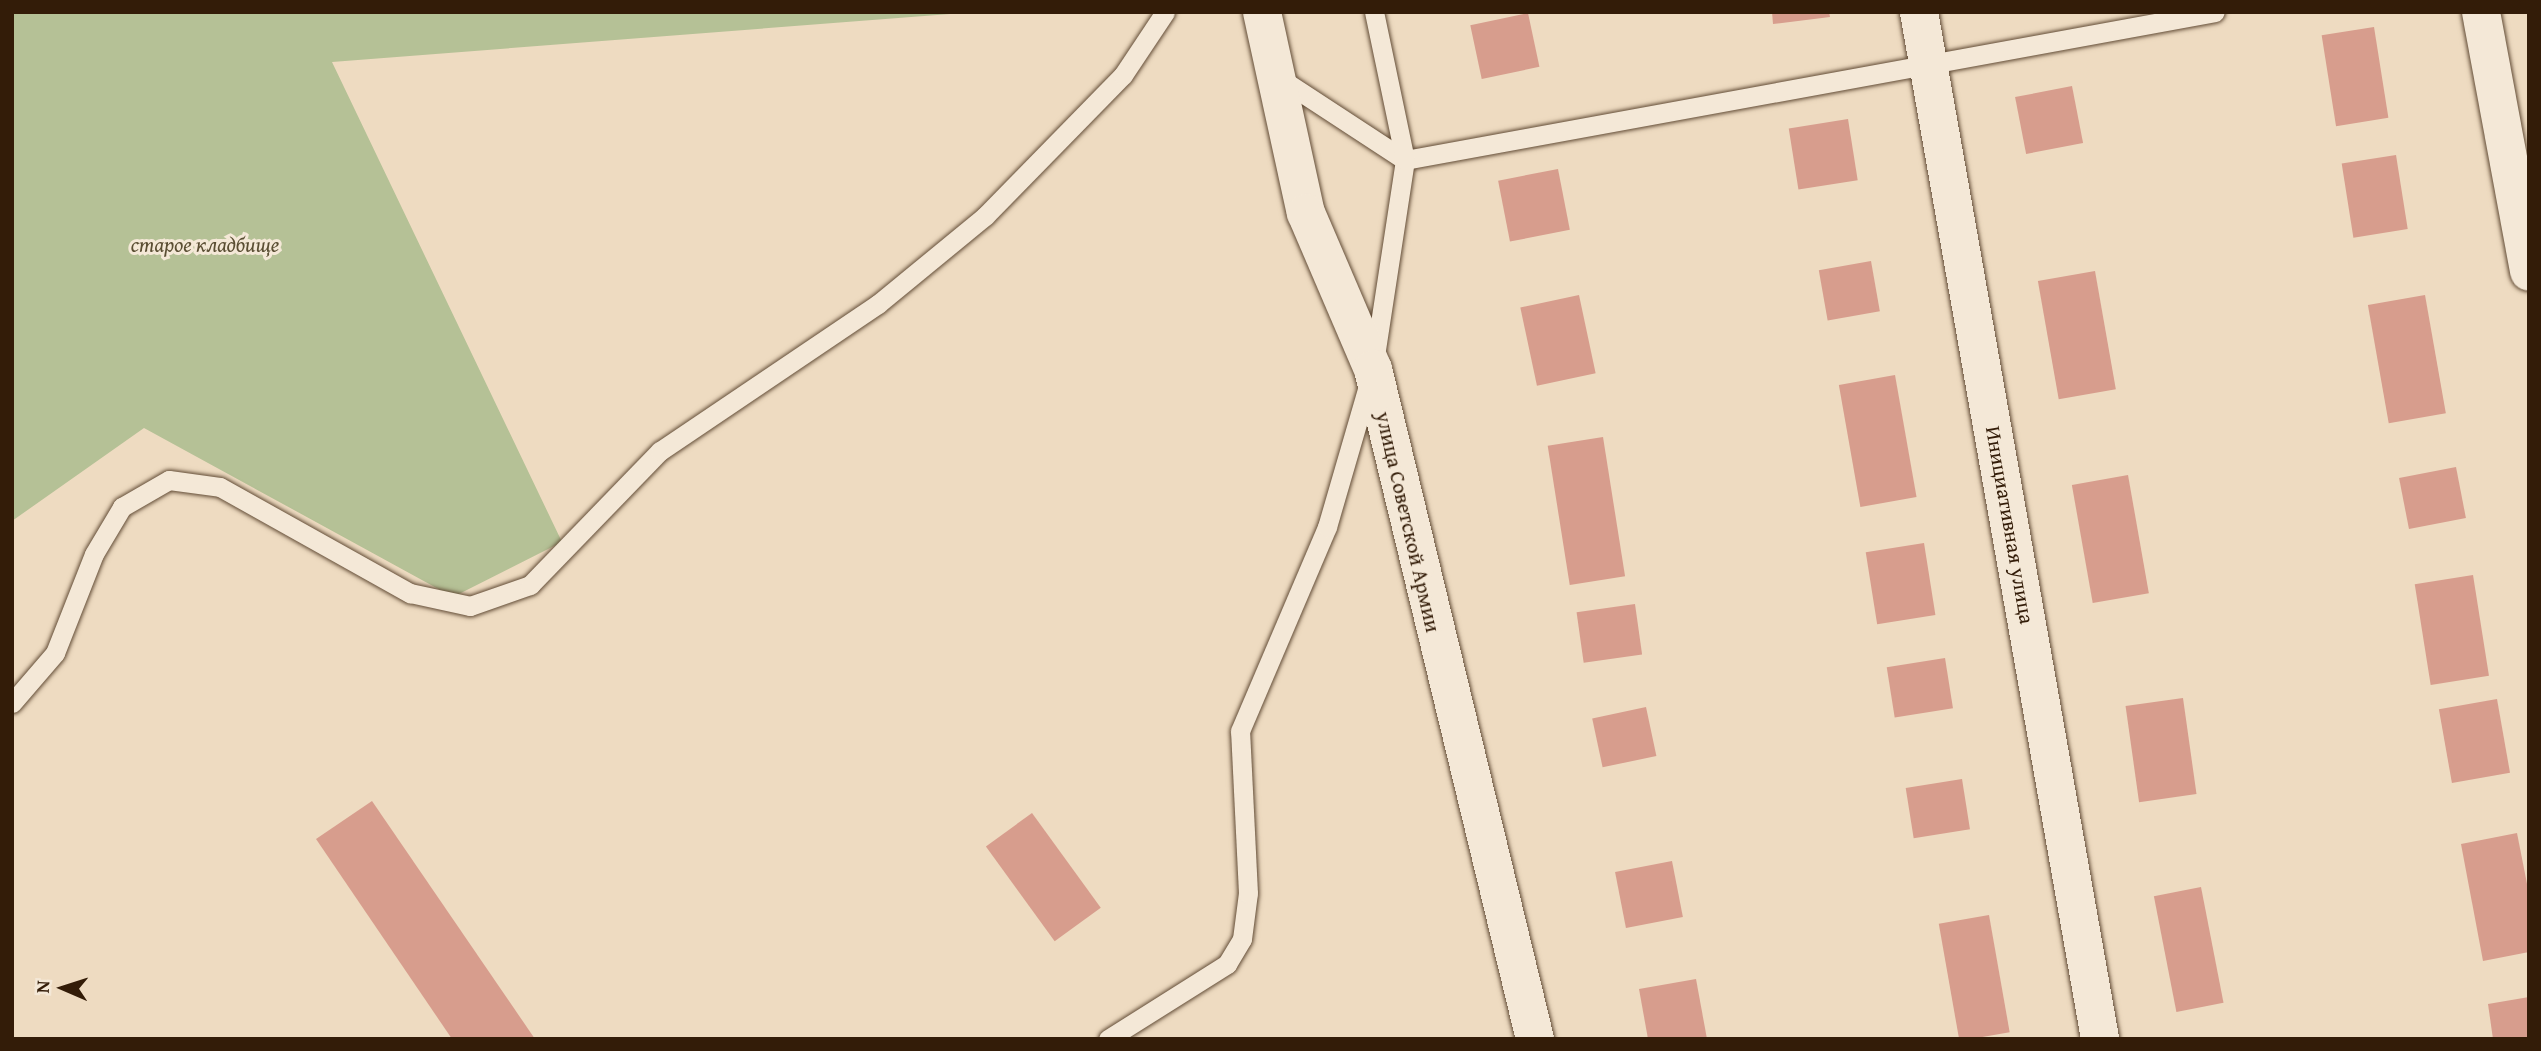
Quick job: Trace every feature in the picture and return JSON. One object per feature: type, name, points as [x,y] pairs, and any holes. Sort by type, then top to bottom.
[{"type":"street","name":"улица Советской Армии","points":[[1262,12],[1272,73],[1306,213],[1373,369],[1535,1039]]},
{"type":"street","name":"Инициативная улица","points":[[1919,12],[2100,1039]]},
{"type":"street","points":[[2481,12],[2529,272]]},
{"type":"lane","points":[[12,703],[55,653],[94,554],[122,507],[169,480],[220,487],[410,593],[470,606],[530,585],[660,452],[878,304],[985,216],[1123,75],[1164,12]]},
{"type":"lane","points":[[1108,1039],[1227,964],[1242,939],[1248,893],[1240,732],[1327,527],[1373,369],[1405,160],[1374,12]]},
{"type":"lane","points":[[1272,73],[1405,160],[1928,60],[2215,12]]},
{"type":"green space","name":"старое кладбище","points":[[12,12],[976,12],[332,62],[562,542],[453,597],[144,428],[12,521]]},
{"type":"building","points":[[1772,12],[1829,12],[1830,17],[1773,24]]},
{"type":"building","points":[[1528,13],[1539,67],[1482,79],[1470,25]]},
{"type":"building","points":[[2374,27],[2388,118],[2336,126],[2322,35]]},
{"type":"building","points":[[2072,86],[2083,143],[2026,154],[2015,97]]},
{"type":"building","points":[[1848,119],[1858,180],[1798,190],[1789,128]]},
{"type":"building","points":[[2396,155],[2408,229],[2353,238],[2342,164]]},
{"type":"building","points":[[1558,169],[1570,230],[1510,242],[1498,181]]},
{"type":"building","points":[[1871,261],[1880,311],[1828,320],[1819,270]]},
{"type":"building","points":[[2095,271],[2116,389],[2059,399],[2038,281]]},
{"type":"building","points":[[1579,295],[1596,373],[1537,386],[1520,307]]},
{"type":"building","points":[[2425,295],[2446,413],[2389,423],[2368,305]]},
{"type":"building","points":[[1895,375],[1917,497],[1860,507],[1839,385]]},
{"type":"building","points":[[1603,437],[1625,576],[1570,585],[1548,446]]},
{"type":"building","points":[[2456,467],[2466,518],[2409,529],[2399,478]]},
{"type":"building","points":[[2128,475],[2149,593],[2093,603],[2072,485]]},
{"type":"building","points":[[1924,543],[1935,615],[1877,624],[1866,552]]},
{"type":"building","points":[[2473,575],[2489,676],[2431,685],[2415,584]]},
{"type":"building","points":[[1635,604],[1642,655],[1584,663],[1577,612]]},
{"type":"building","points":[[1945,658],[1953,708],[1895,718],[1887,667]]},
{"type":"building","points":[[2183,698],[2196,794],[2139,802],[2126,706]]},
{"type":"building","points":[[2497,699],[2510,773],[2452,783],[2439,709]]},
{"type":"building","points":[[1646,707],[1656,756],[1603,767],[1592,718]]},
{"type":"building","points":[[1962,779],[1970,829],[1914,838],[1906,788]]},
{"type":"building","points":[[372,801],[535,1039],[452,1039],[316,839]]},
{"type":"building","points":[[1032,813],[1101,908],[1055,941],[986,847]]},
{"type":"building","points":[[2517,833],[2529,894],[2529,952],[2483,961],[2461,844]]},
{"type":"building","points":[[1672,861],[1683,917],[1626,928],[1615,872]]},
{"type":"building","points":[[2201,887],[2224,1003],[2176,1012],[2154,896]]},
{"type":"building","points":[[1989,915],[2010,1032],[1959,1039],[1939,924]]},
{"type":"building","points":[[1696,979],[1707,1039],[1648,1039],[1639,989]]},
{"type":"building","points":[[2529,997],[2529,1039],[2493,1039],[2488,1004]]}]
